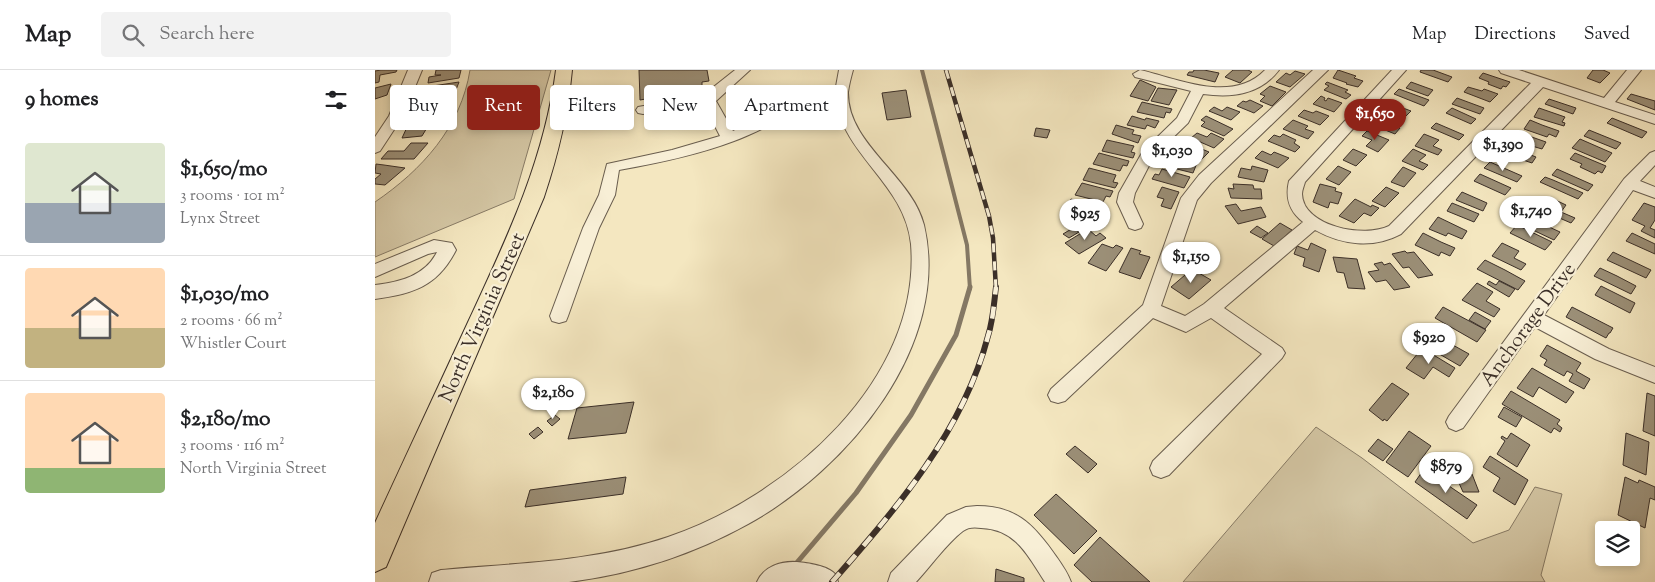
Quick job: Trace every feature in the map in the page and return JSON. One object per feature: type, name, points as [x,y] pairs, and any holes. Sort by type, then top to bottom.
[{"type":"main road","name":"North Virginia Street","points":[[375,557],[497,282],[544,170],[559,112],[564,70]]},
{"type":"main road","points":[[375,525],[404,492]]},
{"type":"street","points":[[375,148],[396,116],[415,70]]},
{"type":"street","points":[[716,92],[743,70]]},
{"type":"street","points":[[842,85],[846,70]]},
{"type":"street","points":[[1140,74],[1175,75],[1199,88],[1233,91],[1249,88],[1258,83],[1272,70]]},
{"type":"street","points":[[1058,395],[1151,309],[1189,198],[1205,179],[1321,70]]},
{"type":"street","points":[[1399,70],[1297,181],[1293,195],[1296,203],[1301,211],[1317,224],[1337,233],[1365,238],[1378,237],[1395,230],[1541,81]]},
{"type":"street","points":[[1507,70],[1655,120]]},
{"type":"street","points":[[1607,103],[1634,70]]},
{"type":"street","points":[[1135,224],[1125,202],[1127,193],[1148,154],[1183,120],[1199,88]]},
{"type":"street","points":[[716,114],[729,138]]},
{"type":"street","points":[[441,582],[586,568],[628,560],[668,548],[711,531],[776,494],[813,466],[855,424],[874,399],[892,368],[906,338],[914,312],[921,261],[919,237],[908,203],[860,142],[851,128],[847,115]]},
{"type":"street","points":[[559,316],[591,228],[607,194],[612,167],[673,154],[729,138],[747,130]]},
{"type":"street","name":"Anchorage Drive","points":[[1456,422],[1630,183],[1655,156]]},
{"type":"street","points":[[1630,183],[1655,193]]},
{"type":"street","points":[[1151,309],[1186,324],[1211,309],[1242,281],[1317,224]]},
{"type":"street","points":[[375,271],[430,247],[447,248],[443,259],[433,273],[393,291],[375,292]]},
{"type":"street","points":[[1161,468],[1275,353],[1211,309]]},
{"type":"street","points":[[1532,317],[1603,354],[1655,375]]},
{"type":"street","points":[[900,582],[955,523],[966,517],[977,516],[1003,520],[1011,523],[1021,531],[1059,582]]},
{"type":"street","points":[[769,582],[780,575],[796,574],[819,578],[826,582]]},
{"type":"shaded area","points":[[470,70],[551,70],[540,108],[540,85],[467,85],[467,130],[534,130],[514,199],[375,257],[375,202],[408,176],[423,161],[447,130],[457,130],[457,112]]},
{"type":"shaded area","points":[[1316,427],[1362,458],[1473,543],[1509,530],[1535,487],[1562,494],[1541,575],[1545,582],[1183,582]]},
{"type":"building","points":[[397,70],[396,72],[380,75],[379,82],[375,83],[375,71]]},
{"type":"building","points":[[436,70],[461,70],[459,78],[428,83],[429,77],[441,75],[435,75]]},
{"type":"building","points":[[639,70],[707,70],[709,81],[702,82],[702,85],[644,85],[644,99],[640,100]]},
{"type":"building","points":[[1194,70],[1219,73],[1215,82],[1187,75]]},
{"type":"building","points":[[1233,70],[1248,70],[1252,72],[1240,83],[1225,77]]},
{"type":"building","points":[[1338,70],[1356,76],[1354,78],[1363,81],[1358,87],[1346,84],[1333,78]]},
{"type":"building","points":[[1421,70],[1433,70],[1452,77],[1448,82],[1420,72]]},
{"type":"building","points":[[1593,70],[1603,70],[1610,73],[1600,83],[1587,78]]},
{"type":"building","points":[[1295,71],[1305,74],[1290,87],[1276,82],[1286,73],[1290,75]]},
{"type":"building","points":[[1483,73],[1510,82],[1501,89],[1479,78]]},
{"type":"building","points":[[1140,80],[1156,87],[1148,101],[1130,96]]},
{"type":"building","points":[[459,82],[457,87],[457,85],[439,85]]},
{"type":"building","points":[[1327,82],[1348,90],[1345,92],[1351,95],[1346,99],[1324,90],[1329,86],[1325,84]]},
{"type":"building","points":[[1411,82],[1433,90],[1428,96],[1406,88]]},
{"type":"building","points":[[391,84],[387,95],[375,99],[375,88]]},
{"type":"building","points":[[1270,86],[1286,92],[1272,106],[1260,101],[1265,96],[1260,94]]},
{"type":"building","points":[[1468,87],[1482,91],[1484,89],[1498,94],[1490,102],[1464,92]]},
{"type":"building","points":[[1158,88],[1177,90],[1169,105],[1151,101]]},
{"type":"building","points":[[1399,89],[1429,100],[1424,106],[1394,94]]},
{"type":"building","points":[[906,90],[911,117],[887,120],[882,93]]},
{"type":"building","points":[[1631,94],[1655,101],[1655,110],[1627,99]]},
{"type":"building","points":[[1321,96],[1326,101],[1328,98],[1342,103],[1334,112],[1313,104]]},
{"type":"building","points":[[1457,98],[1484,108],[1480,114],[1452,104]]},
{"type":"building","points":[[1549,99],[1576,108],[1573,114],[1545,104]]},
{"type":"building","points":[[1250,100],[1263,106],[1254,113],[1237,106],[1243,101]]},
{"type":"building","points":[[1142,102],[1172,109],[1170,113],[1166,112],[1164,118],[1137,112]]},
{"type":"building","points":[[1387,102],[1411,111],[1403,119],[1388,113],[1390,110],[1382,107]]},
{"type":"building","points":[[1214,107],[1222,111],[1227,107],[1240,112],[1231,120],[1209,111]]},
{"type":"building","points":[[1452,108],[1476,119],[1471,124],[1446,113]]},
{"type":"building","points":[[1539,108],[1565,117],[1562,122],[1565,123],[1564,126],[1534,117]]},
{"type":"building","points":[[1304,110],[1313,113],[1316,111],[1329,116],[1320,125],[1298,116]]},
{"type":"building","points":[[1132,116],[1145,120],[1146,118],[1159,121],[1155,128],[1147,125],[1145,129],[1127,125]]},
{"type":"building","points":[[1206,116],[1233,129],[1224,136],[1201,126],[1205,122],[1201,120]]},
{"type":"building","points":[[1374,117],[1400,128],[1395,134],[1368,123]]},
{"type":"building","points":[[1612,118],[1647,132],[1642,138],[1607,123]]},
{"type":"building","points":[[1293,120],[1308,126],[1305,129],[1314,132],[1308,139],[1283,129]]},
{"type":"building","points":[[1530,120],[1559,131],[1556,137],[1549,134],[1547,137],[1524,129]]},
{"type":"building","points":[[1436,123],[1464,135],[1459,140],[1431,128]]},
{"type":"building","points":[[1116,125],[1134,130],[1132,134],[1141,136],[1138,143],[1112,134]]},
{"type":"building","points":[[1036,128],[1050,130],[1047,138],[1034,136]]},
{"type":"building","points":[[406,130],[426,130],[422,136],[402,138]]},
{"type":"building","points":[[1589,130],[1621,143],[1616,149],[1584,136]]},
{"type":"building","points":[[1367,131],[1389,140],[1378,152],[1366,146],[1372,140],[1362,136]]},
{"type":"building","points":[[1518,132],[1546,142],[1542,149],[1532,146],[1530,149],[1512,142]]},
{"type":"building","points":[[1197,133],[1207,137],[1211,133],[1224,139],[1214,148],[1191,138]]},
{"type":"building","points":[[1283,134],[1296,140],[1294,143],[1300,147],[1295,152],[1268,141],[1274,135],[1280,137]]},
{"type":"building","points":[[1424,134],[1439,140],[1433,146],[1442,150],[1438,155],[1415,146]]},
{"type":"building","points":[[1580,139],[1612,153],[1605,162],[1572,148]]},
{"type":"building","points":[[1107,140],[1134,146],[1131,152],[1135,153],[1133,158],[1102,151]]},
{"type":"building","points":[[1187,140],[1209,152],[1201,160],[1184,152],[1188,149],[1180,145]]},
{"type":"building","points":[[411,143],[428,143],[414,159],[381,159],[388,151],[404,151]]},
{"type":"building","points":[[1505,145],[1536,157],[1532,163],[1520,159],[1518,161],[1500,154]]},
{"type":"building","points":[[1353,149],[1367,155],[1356,166],[1343,160]]},
{"type":"building","points":[[1413,149],[1426,155],[1419,161],[1428,165],[1423,170],[1402,161]]},
{"type":"building","points":[[1262,151],[1271,155],[1274,152],[1289,158],[1278,168],[1255,158]]},
{"type":"building","points":[[1099,153],[1129,161],[1127,166],[1123,165],[1120,171],[1093,164]]},
{"type":"building","points":[[1575,153],[1606,166],[1602,173],[1598,171],[1595,174],[1580,167],[1582,164],[1570,159]]},
{"type":"building","points":[[1166,154],[1197,163],[1193,173],[1165,166],[1168,160],[1163,159]]},
{"type":"building","points":[[1490,162],[1522,176],[1517,182],[1484,168]]},
{"type":"building","points":[[376,164],[405,168],[385,185],[375,184],[375,179],[381,174],[375,173]]},
{"type":"building","points":[[1252,166],[1268,170],[1264,182],[1238,177],[1241,168],[1251,170]]},
{"type":"building","points":[[1338,166],[1351,172],[1339,185],[1326,179]]},
{"type":"building","points":[[1403,167],[1416,173],[1404,187],[1391,182]]},
{"type":"building","points":[[1089,168],[1116,175],[1113,182],[1118,183],[1115,188],[1083,180]]},
{"type":"building","points":[[1162,169],[1190,177],[1184,188],[1152,179],[1155,174],[1159,175]]},
{"type":"building","points":[[1557,169],[1593,185],[1588,191],[1552,175]]},
{"type":"building","points":[[1480,174],[1511,188],[1505,195],[1474,181]]},
{"type":"building","points":[[1545,177],[1583,193],[1578,199],[1540,182]]},
{"type":"building","points":[[1082,183],[1113,191],[1110,197],[1106,196],[1103,202],[1075,195]]},
{"type":"building","points":[[1233,184],[1253,185],[1254,189],[1261,189],[1262,199],[1231,198],[1228,188],[1234,189]]},
{"type":"building","points":[[1320,184],[1336,188],[1335,191],[1342,193],[1338,204],[1330,202],[1328,208],[1313,202]]},
{"type":"building","points":[[1162,187],[1179,192],[1171,209],[1161,206],[1164,199],[1157,197]]},
{"type":"building","points":[[1386,187],[1399,193],[1385,207],[1372,201]]},
{"type":"building","points":[[1462,192],[1487,203],[1483,211],[1456,200]]},
{"type":"building","points":[[1551,198],[1566,205],[1561,212],[1575,218],[1571,223],[1541,210]]},
{"type":"building","points":[[1071,199],[1099,207],[1096,213],[1100,215],[1097,220],[1064,212]]},
{"type":"building","points":[[1355,199],[1371,207],[1372,205],[1379,208],[1371,216],[1364,213],[1354,223],[1339,216]]},
{"type":"building","points":[[1452,203],[1479,214],[1474,222],[1447,211]]},
{"type":"building","points":[[1644,203],[1655,207],[1655,220],[1650,228],[1655,230],[1655,238],[1641,231],[1645,226],[1632,220]]},
{"type":"building","points":[[1236,204],[1241,211],[1261,207],[1266,217],[1238,224],[1225,206]]},
{"type":"building","points":[[1522,208],[1538,215],[1534,220],[1560,232],[1554,240],[1518,223],[1524,216],[1518,214]]},
{"type":"building","points":[[1438,217],[1467,231],[1462,239],[1448,233],[1446,236],[1429,229]]},
{"type":"building","points":[[1280,223],[1292,230],[1274,246],[1262,239]]},
{"type":"building","points":[[1517,225],[1552,242],[1545,250],[1510,233]]},
{"type":"building","points":[[1257,226],[1268,233],[1261,238],[1250,232]]},
{"type":"building","points":[[1073,228],[1079,232],[1069,238],[1063,234]]},
{"type":"building","points":[[1088,229],[1096,236],[1100,233],[1106,238],[1079,254],[1065,243]]},
{"type":"building","points":[[1423,233],[1455,248],[1450,256],[1441,252],[1439,256],[1415,245]]},
{"type":"building","points":[[1632,233],[1655,244],[1655,254],[1626,241]]},
{"type":"building","points":[[1311,243],[1326,250],[1319,272],[1303,266],[1305,258],[1294,254],[1297,246],[1308,250]]},
{"type":"building","points":[[1502,243],[1519,251],[1514,258],[1526,264],[1521,270],[1492,256]]},
{"type":"building","points":[[1102,244],[1113,248],[1116,245],[1123,248],[1106,271],[1088,263]]},
{"type":"building","points":[[1131,248],[1141,251],[1139,254],[1150,257],[1140,279],[1119,272]]},
{"type":"building","points":[[1405,251],[1407,253],[1414,252],[1433,275],[1418,278],[1409,267],[1403,268],[1392,254]]},
{"type":"building","points":[[1613,252],[1651,270],[1646,278],[1607,260]]},
{"type":"building","points":[[1333,257],[1357,259],[1365,289],[1348,288],[1344,273],[1337,272]]},
{"type":"building","points":[[1485,260],[1525,281],[1518,290],[1477,269]]},
{"type":"building","points":[[1382,262],[1384,265],[1390,263],[1410,287],[1394,290],[1386,280],[1376,282],[1368,272],[1379,270],[1374,264]]},
{"type":"building","points":[[1600,268],[1636,286],[1631,294],[1594,276]]},
{"type":"building","points":[[1192,269],[1211,280],[1189,299],[1171,287]]},
{"type":"building","points":[[1489,281],[1496,285],[1499,281],[1515,289],[1509,297],[1487,284]]},
{"type":"building","points":[[1477,283],[1493,292],[1486,301],[1500,309],[1494,317],[1462,300]]},
{"type":"building","points":[[1601,286],[1635,303],[1630,313],[1595,295]]},
{"type":"building","points":[[1443,307],[1486,330],[1477,342],[1435,318]]},
{"type":"building","points":[[1572,307],[1613,328],[1606,338],[1566,317]]},
{"type":"building","points":[[1475,312],[1491,321],[1485,329],[1469,320]]},
{"type":"building","points":[[1426,330],[1469,354],[1460,366],[1417,341]]},
{"type":"building","points":[[1547,345],[1581,363],[1576,371],[1590,379],[1584,389],[1569,381],[1573,374],[1567,371],[1564,376],[1544,365],[1547,360],[1540,356]]},
{"type":"building","points":[[1422,348],[1455,368],[1449,377],[1433,367],[1424,379],[1406,368]]},
{"type":"building","points":[[1532,368],[1574,392],[1566,403],[1539,387],[1533,397],[1517,388]]},
{"type":"building","points":[[1392,383],[1409,394],[1387,421],[1384,419],[1383,421],[1369,410]]},
{"type":"building","points":[[1511,391],[1560,420],[1557,424],[1562,428],[1560,432],[1554,428],[1551,433],[1502,404]]},
{"type":"building","points":[[1647,393],[1655,396],[1655,436],[1643,431]]},
{"type":"building","points":[[634,402],[626,433],[568,439],[577,408]]},
{"type":"building","points":[[1504,407],[1522,417],[1516,427],[1498,417]]},
{"type":"building","points":[[555,415],[560,419],[552,426],[547,421]]},
{"type":"building","points":[[538,427],[543,432],[534,439],[529,434]]},
{"type":"building","points":[[1409,431],[1431,446],[1408,477],[1386,462]]},
{"type":"building","points":[[1511,433],[1530,445],[1517,467],[1497,454],[1505,441],[1501,438],[1502,436],[1507,439]]},
{"type":"building","points":[[1626,433],[1649,442],[1646,475],[1623,465]]},
{"type":"building","points":[[1378,439],[1393,449],[1383,461],[1368,451]]},
{"type":"building","points":[[1075,446],[1097,464],[1088,473],[1066,454]]},
{"type":"building","points":[[1490,456],[1528,480],[1515,505],[1493,491],[1500,478],[1483,467]]},
{"type":"building","points":[[1424,469],[1477,505],[1467,519],[1415,482]]},
{"type":"building","points":[[1455,474],[1472,474],[1479,492],[1463,492]]},
{"type":"building","points":[[626,477],[623,494],[525,507],[530,490]]},
{"type":"building","points":[[1625,477],[1638,483],[1639,480],[1655,487],[1655,500],[1650,498],[1645,528],[1640,526],[1640,521],[1630,521],[1618,515]]},
{"type":"building","points":[[1056,494],[1097,531],[1074,554],[1034,515]]},
{"type":"building","points":[[1100,537],[1150,582],[1092,582],[1074,565]]},
{"type":"building","points":[[996,569],[1024,578],[1024,582],[995,582]]},
{"type":"waterway","points":[[922,70],[967,245],[970,287]]},
{"type":"waterway","points":[[794,566],[856,493],[911,415],[956,335],[970,287]]},
{"type":"railway","points":[[946,70],[989,216],[993,238],[996,288]]},
{"type":"railway","points":[[832,582],[903,497],[945,437],[977,371],[991,324],[996,288]]}]
